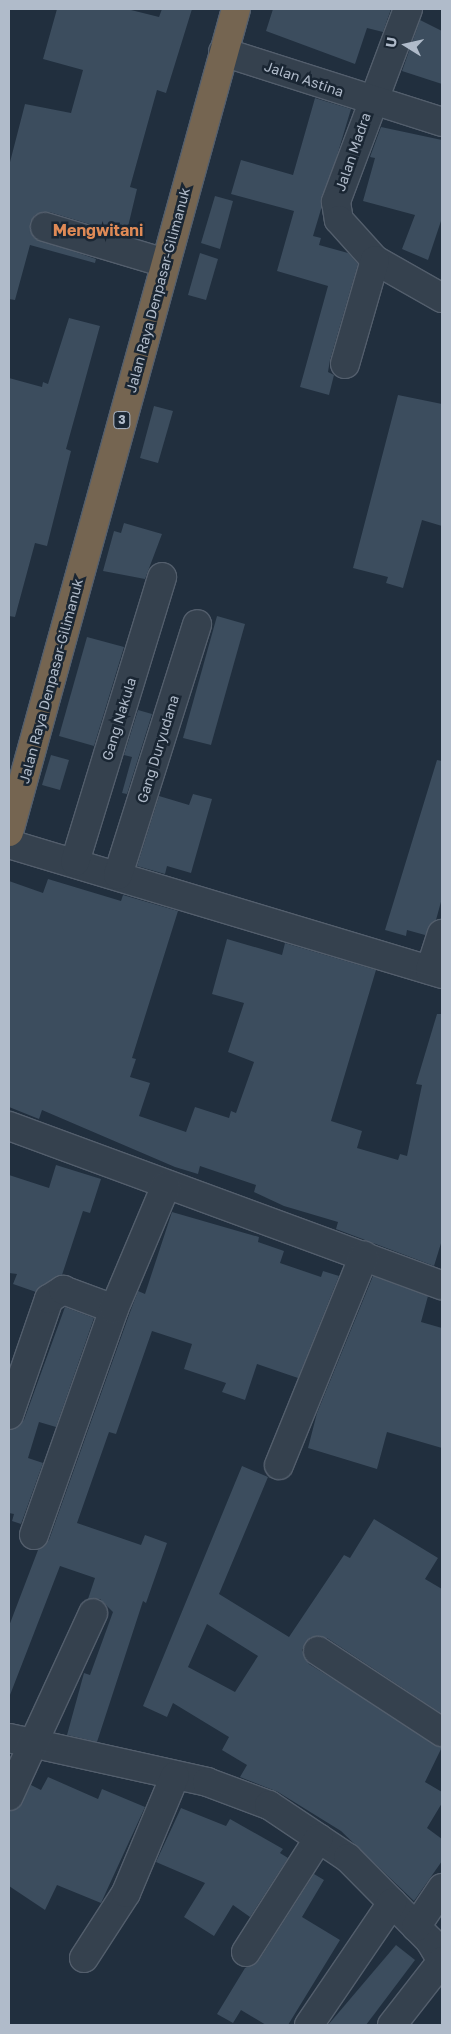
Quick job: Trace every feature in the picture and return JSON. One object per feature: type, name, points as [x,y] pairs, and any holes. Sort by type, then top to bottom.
[{"type":"highway","name":"Jalan Raya Denpasar-Gilimanuk","points":[[9,832],[236,9]]},
{"type":"street","name":"Jalan Madra","points":[[408,9],[371,102],[336,202],[339,220],[375,260],[442,298]]},
{"type":"street","name":"Jalan Astina","points":[[223,52],[371,102],[442,122]]},
{"type":"street","points":[[45,227],[165,263]]},
{"type":"street","points":[[344,364],[375,260]]},
{"type":"street","name":"Gang Nakula","points":[[75,862],[162,577]]},
{"type":"street","name":"Gang Duryudana","points":[[118,875],[198,624]]},
{"type":"street","points":[[9,832],[75,862],[436,972],[442,934]]},
{"type":"street","points":[[9,1126],[442,1285]]},
{"type":"street","points":[[34,1535],[114,1308],[166,1185]]},
{"type":"street","points":[[280,1465],[364,1256]]},
{"type":"street","points":[[9,1415],[49,1299],[63,1290],[114,1308]]},
{"type":"street","points":[[9,1796],[36,1744],[93,1613]]},
{"type":"street","points":[[318,1651],[442,1732]]},
{"type":"street","points":[[9,1738],[207,1782],[269,1806],[348,1858],[416,1927],[442,1961],[392,2025]]},
{"type":"street","points":[[84,1958],[126,1893],[175,1776]]},
{"type":"street","points":[[246,1952],[319,1838]]},
{"type":"street","points":[[416,1927],[442,1888]]},
{"type":"street","points":[[309,2025],[392,1903]]},
{"type":"building","points":[[57,9],[127,9],[159,17],[162,9],[192,9],[166,93],[157,90],[130,187],[137,189],[126,235],[49,212],[35,215],[30,223],[34,238],[96,259],[95,263],[30,245],[15,300],[9,299],[9,166],[25,104],[71,113],[83,70],[43,59]]},
{"type":"building","points":[[273,9],[391,9],[383,32],[367,28],[355,64],[266,31]]},
{"type":"building","points":[[420,20],[442,31],[442,84],[402,71]]},
{"type":"building","points":[[315,98],[351,109],[313,236],[321,238],[319,245],[348,253],[358,264],[330,360],[328,372],[334,375],[329,395],[300,387],[328,286],[277,271],[294,211],[231,194],[241,160],[293,175]]},
{"type":"building","points":[[381,127],[442,140],[442,218],[428,260],[402,249],[415,215],[363,201],[375,158],[370,157]]},
{"type":"building","points":[[215,196],[233,201],[220,249],[201,243]]},
{"type":"building","points":[[200,253],[218,259],[206,300],[188,295]]},
{"type":"building","points":[[69,318],[100,326],[66,449],[71,451],[47,546],[35,543],[15,617],[9,616],[9,378],[42,387],[43,382],[48,384]]},
{"type":"building","points":[[398,395],[442,404],[442,526],[422,520],[403,588],[386,583],[388,577],[353,568]]},
{"type":"building","points":[[154,406],[173,411],[158,463],[140,458]]},
{"type":"building","points":[[124,523],[162,534],[145,579],[103,571],[114,531],[121,533]]},
{"type":"building","points":[[217,616],[245,624],[211,745],[183,738]]},
{"type":"building","points":[[87,637],[124,647],[94,746],[59,736]]},
{"type":"building","points":[[138,710],[152,714],[127,794],[122,793],[132,757],[124,755]]},
{"type":"building","points":[[51,755],[69,760],[60,790],[42,785]]},
{"type":"building","points":[[437,760],[442,761],[442,898],[436,920],[425,935],[407,930],[406,936],[385,930]]},
{"type":"building","points":[[193,794],[212,799],[191,873],[167,866],[165,874],[137,866],[159,796],[189,805]]},
{"type":"building","points":[[48,879],[121,901],[123,895],[178,911],[132,1058],[136,1059],[130,1077],[150,1083],[139,1116],[186,1132],[195,1107],[229,1118],[231,1111],[236,1113],[254,1062],[228,1052],[244,1003],[212,994],[227,939],[282,955],[285,943],[376,970],[331,1121],[362,1131],[357,1148],[398,1160],[400,1154],[407,1156],[422,1085],[416,1084],[437,1014],[442,1014],[442,1240],[434,1266],[336,1229],[338,1222],[284,1206],[254,1192],[256,1185],[200,1166],[198,1174],[175,1167],[42,1110],[39,1119],[9,1107],[9,881],[43,893]]},
{"type":"building","points":[[56,1165],[101,1179],[90,1213],[83,1211],[62,1275],[36,1292],[13,1284],[17,1274],[9,1273],[9,1175],[49,1188]]},
{"type":"building","points":[[172,1212],[259,1237],[258,1242],[284,1251],[280,1263],[321,1277],[323,1271],[339,1276],[298,1378],[257,1364],[245,1400],[222,1392],[226,1383],[184,1369],[192,1344],[152,1331],[116,1434],[109,1432],[77,1523],[141,1545],[145,1535],[167,1543],[146,1603],[143,1601],[97,1742],[67,1735],[84,1673],[90,1675],[113,1612],[100,1599],[88,1599],[95,1578],[60,1566],[10,1695],[9,1626],[38,1550],[49,1540],[138,1291],[145,1294]]},
{"type":"building","points":[[373,1276],[428,1296],[421,1322],[442,1328],[442,1448],[387,1432],[377,1469],[308,1448],[317,1413]]},
{"type":"building","points":[[65,1307],[94,1318],[56,1427],[39,1422],[28,1458],[43,1463],[21,1524],[12,1521],[14,1514],[9,1513],[9,1430],[24,1420]]},
{"type":"building","points":[[242,1466],[268,1477],[219,1594],[289,1637],[344,1555],[350,1558],[374,1519],[438,1558],[425,1579],[442,1589],[442,1714],[327,1638],[311,1637],[302,1650],[309,1664],[442,1747],[425,1782],[442,1792],[442,1803],[427,1828],[442,1839],[442,1861],[414,1901],[341,1831],[278,1792],[240,1777],[247,1765],[222,1750],[229,1737],[173,1703],[167,1717],[143,1706]],"holes":[[[207,1624],[258,1656],[235,1692],[188,1667]]]},
{"type":"building","points":[[48,1777],[98,1799],[102,1789],[145,1807],[101,1903],[57,1885],[45,1910],[9,1886],[9,1811],[18,1808],[31,1785],[41,1790]]},
{"type":"building","points":[[181,1808],[226,1826],[230,1819],[283,1849],[280,1853],[288,1858],[250,1917],[233,1905],[214,1936],[184,1917],[205,1883],[156,1862]]},
{"type":"building","points":[[314,1874],[324,1880],[302,1917],[340,1940],[288,2025],[266,2025],[241,2010],[233,2023],[217,2014],[245,1968],[259,1960]]},
{"type":"building","points":[[396,1945],[415,1960],[366,2025],[328,2025]]},
{"type":"district","name":"Mengwitani","points":[[98,230]]}]
